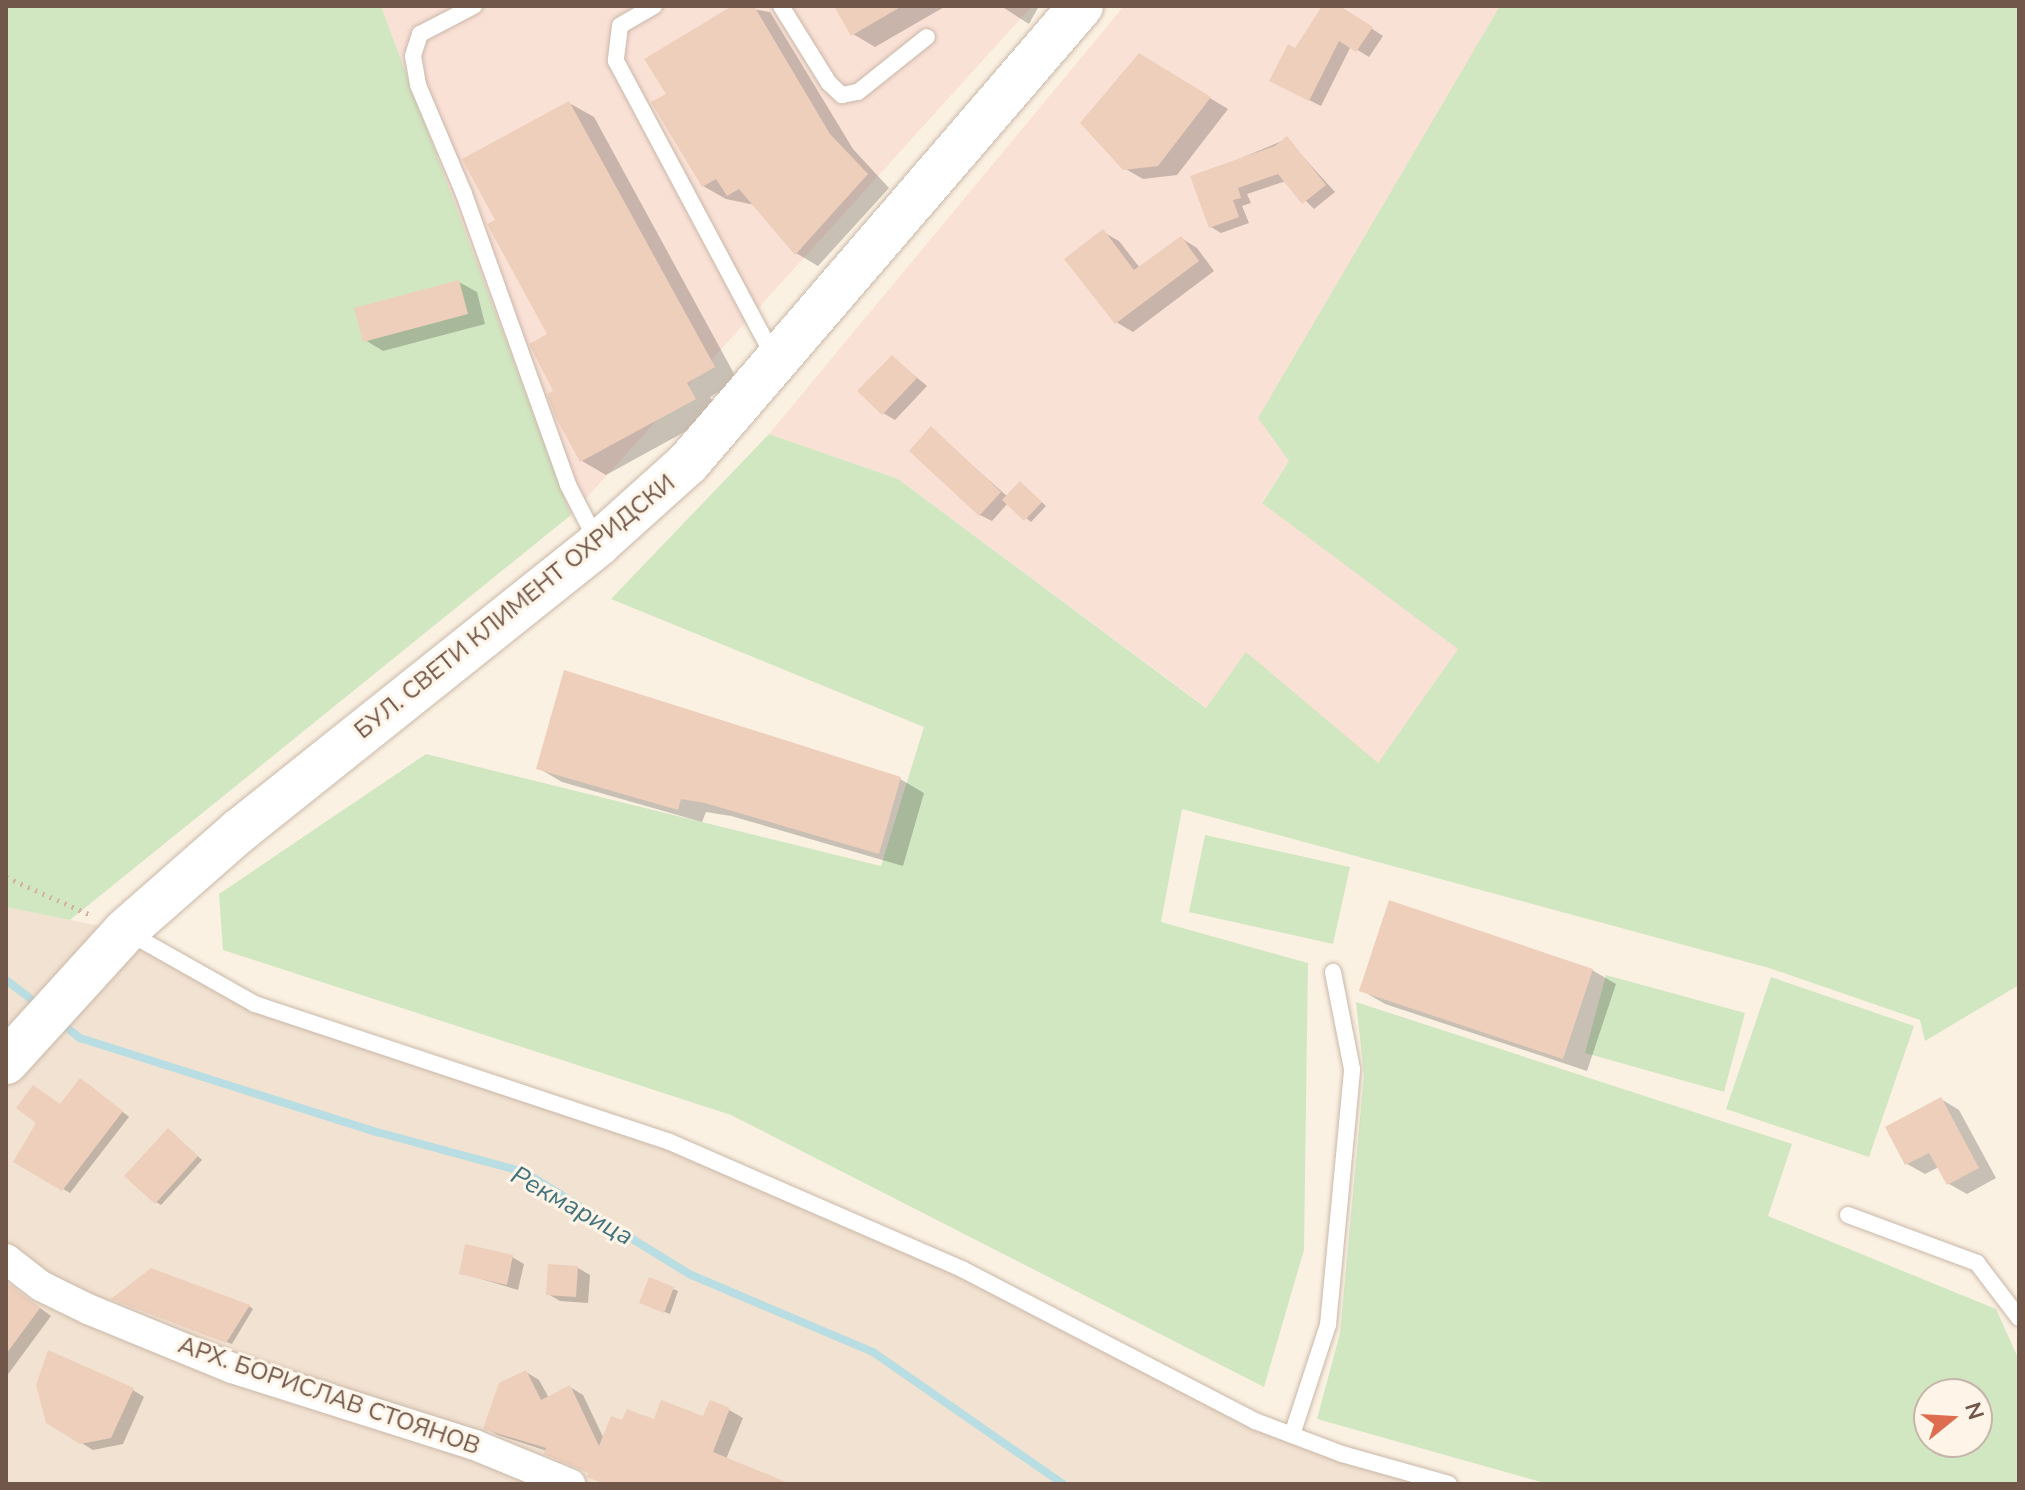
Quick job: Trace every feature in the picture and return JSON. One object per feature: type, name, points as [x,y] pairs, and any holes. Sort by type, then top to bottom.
[{"type":"main road","name":"БУЛ. СВЕТИ КЛИМЕНТ ОХРИДСКИ","points":[[19,1048],[116,940],[239,831],[598,544],[688,463],[778,364],[1081,6]]},
{"type":"street","name":"АРХ. БОРИСЛАВ СТОЯНОВ","points":[[6,1259],[88,1309],[232,1368],[475,1445],[570,1484]]},
{"type":"lane","points":[[474,6],[420,34],[413,56],[418,85],[464,194],[568,485],[598,544]]},
{"type":"lane","points":[[654,6],[620,26],[616,61],[778,364]]},
{"type":"lane","points":[[781,6],[829,83],[842,95],[858,92],[927,37]]},
{"type":"lane","points":[[116,940],[255,1004],[670,1142],[962,1269],[1255,1421],[1449,1484]]},
{"type":"lane","points":[[1292,1435],[1328,1325],[1352,1069],[1333,972]]},
{"type":"lane","points":[[1848,1215],[1977,1263],[2019,1318]]},
{"type":"path","points":[[6,877],[116,940]]},
{"type":"shaded area","points":[[381,6],[1032,6],[571,515]]},
{"type":"shaded area","points":[[1124,6],[1500,6],[1289,461],[1262,502],[1459,649],[1378,764],[1246,653],[1207,708],[898,479],[769,434]]},
{"type":"shaded area","points":[[6,907],[125,931],[255,1004],[670,1142],[962,1269],[1255,1421],[1449,1484],[6,1484]]},
{"type":"green space","points":[[6,6],[381,6],[571,515],[70,920],[6,907]]},
{"type":"green space","points":[[1500,6],[2019,6],[2019,985],[1925,1041],[1920,1020],[1769,968],[1182,809],[1161,922],[1308,963],[1304,1250],[1264,1387],[731,1115],[223,950],[219,894],[426,754],[881,866],[924,727],[611,599],[769,434],[898,479],[1206,708],[1246,652],[1378,763],[1458,649],[1262,503],[1289,461],[1258,418]]},
{"type":"green space","points":[[1205,835],[1350,867],[1333,944],[1189,912]]},
{"type":"green space","points":[[1606,975],[1745,1013],[1724,1092],[1585,1053]]},
{"type":"green space","points":[[1771,977],[1914,1026],[1869,1157],[1726,1109]]},
{"type":"green space","points":[[1356,1002],[1792,1144],[1768,1216],[1996,1309],[2019,1360],[2019,1484],[1548,1484],[1317,1419],[1340,1333],[1364,1075]]},
{"type":"building","points":[[732,6],[754,6],[830,134],[868,174],[795,255],[739,189],[727,196],[716,179],[702,187],[651,102],[666,94],[644,59]]},
{"type":"building","points":[[834,6],[902,6],[851,36]]},
{"type":"building","points":[[1322,6],[1340,6],[1373,27],[1356,52],[1339,41],[1309,101],[1269,81],[1288,44],[1295,48]]},
{"type":"building","points":[[1139,53],[1211,97],[1158,166],[1123,170],[1080,123]]},
{"type":"building","points":[[569,101],[715,367],[687,383],[696,399],[580,462],[556,418],[547,394],[553,391],[529,344],[547,334],[487,224],[495,220],[462,159]]},
{"type":"building","points":[[1287,136],[1326,185],[1302,204],[1278,174],[1238,188],[1241,198],[1233,200],[1239,217],[1209,228],[1190,176],[1275,146]]},
{"type":"building","points":[[1103,229],[1134,270],[1181,236],[1199,261],[1115,324],[1064,259]]},
{"type":"building","points":[[459,280],[468,314],[363,342],[354,308]]},
{"type":"building","points":[[892,355],[917,378],[882,415],[857,391]]},
{"type":"building","points":[[931,426],[1001,492],[979,516],[909,451]]},
{"type":"building","points":[[1020,481],[1042,502],[1024,521],[1002,500]]},
{"type":"building","points":[[564,670],[901,777],[879,854],[705,803],[681,799],[678,810],[536,769]]},
{"type":"building","points":[[1389,900],[1593,969],[1563,1059],[1359,991]]},
{"type":"building","points":[[80,1078],[123,1111],[62,1191],[13,1162],[36,1123],[16,1108],[33,1085],[60,1104]]},
{"type":"building","points":[[1941,1097],[1979,1168],[1947,1185],[1929,1153],[1905,1165],[1885,1127]]},
{"type":"building","points":[[168,1128],[198,1156],[155,1204],[124,1176]]},
{"type":"building","points":[[465,1244],[513,1255],[507,1285],[459,1274]]},
{"type":"building","points":[[548,1264],[578,1266],[576,1297],[546,1295]]},
{"type":"building","points":[[151,1268],[250,1305],[226,1343],[111,1299]]},
{"type":"building","points":[[649,1277],[674,1287],[664,1313],[639,1303]]},
{"type":"building","points":[[6,1282],[40,1308],[6,1354]]},
{"type":"building","points":[[48,1350],[134,1388],[111,1438],[80,1444],[46,1423],[36,1385]]},
{"type":"building","points":[[526,1370],[541,1400],[570,1385],[599,1446],[611,1416],[622,1420],[627,1409],[654,1419],[661,1400],[703,1416],[710,1400],[730,1408],[713,1452],[791,1484],[605,1484],[587,1477],[589,1473],[544,1454],[546,1448],[483,1429],[499,1383]]},
{"type":"waterway","name":"Рекмарица","points":[[6,980],[40,1006]]},
{"type":"waterway","name":"Рекмарица","points":[[60,1022],[80,1038],[377,1132],[524,1172],[689,1274],[873,1352],[1063,1484]]}]
